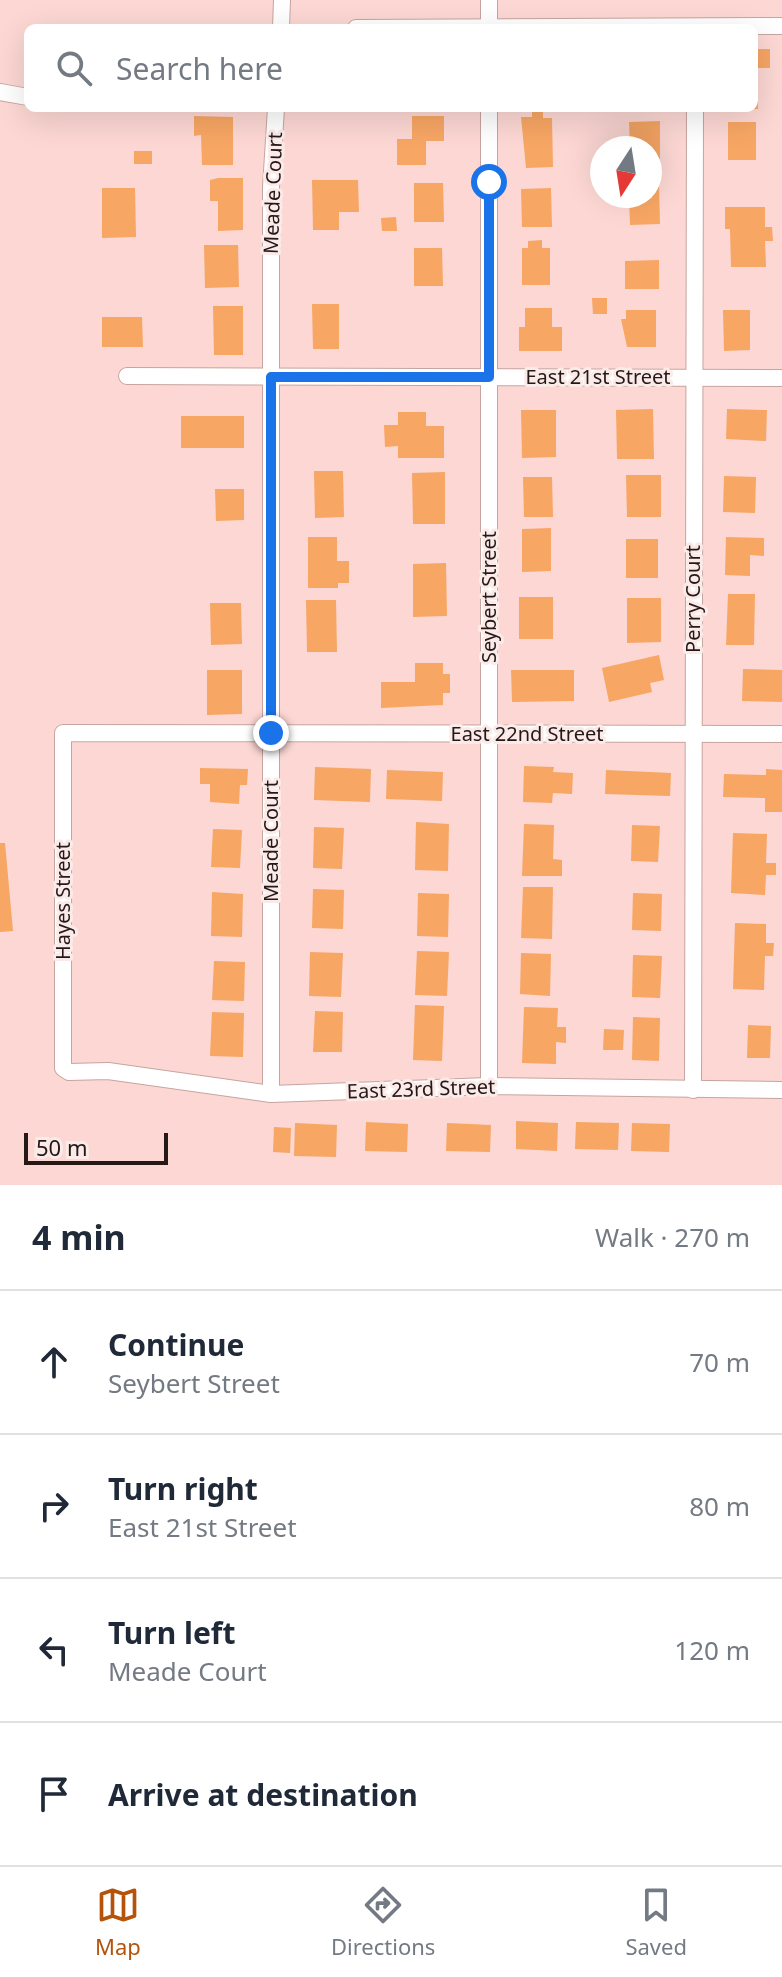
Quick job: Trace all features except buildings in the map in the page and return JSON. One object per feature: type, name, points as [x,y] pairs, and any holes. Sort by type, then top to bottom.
[{"type":"street","points":[[281,24],[282,0]]},
{"type":"street","points":[[489,0],[489,24]]},
{"type":"street","points":[[758,26],[782,26]]},
{"type":"street","points":[[0,92],[24,96]]},
{"type":"street","name":"Meade Court","points":[[271,1094],[271,187],[276,112]]},
{"type":"street","name":"Seybert Street","points":[[489,112],[489,1086]]},
{"type":"street","name":"Perry Court","points":[[693,1090],[695,112]]},
{"type":"street","name":"East 21st Street","points":[[127,376],[782,378]]},
{"type":"street","name":"East 22nd Street","points":[[63,733],[782,734]]},
{"type":"street","name":"Hayes Street","points":[[63,733],[63,1068]]},
{"type":"street","name":"East 23rd Street","points":[[63,1068],[69,1072],[108,1071],[271,1094],[489,1086],[782,1090]]},
{"type":"route","points":[[271,733],[271,377],[489,377],[489,182]]}]
